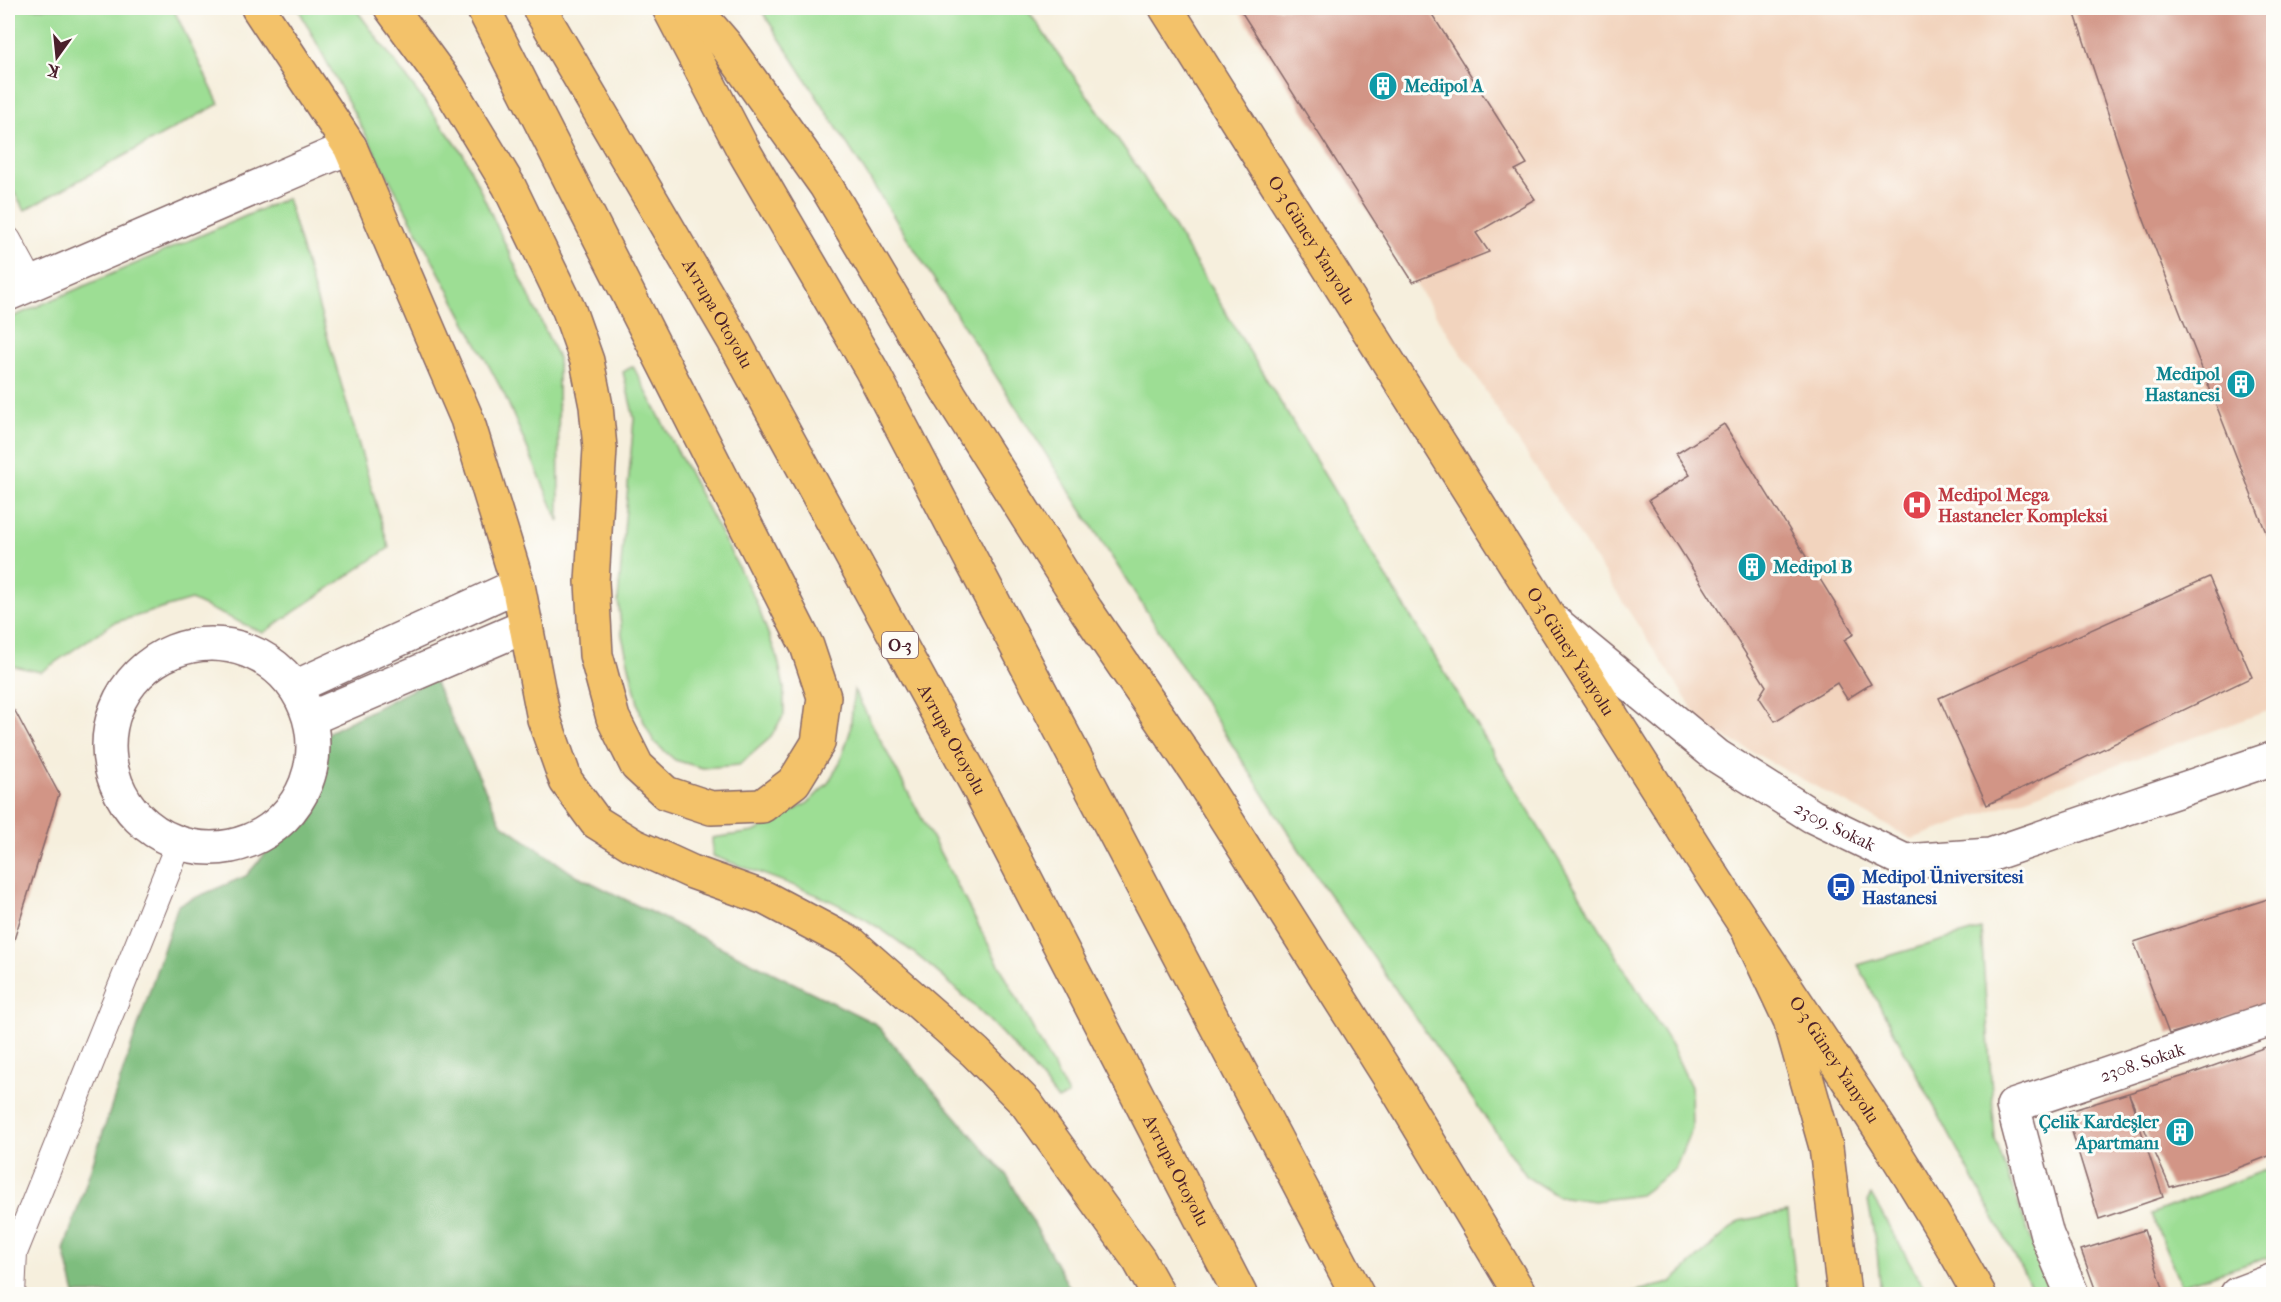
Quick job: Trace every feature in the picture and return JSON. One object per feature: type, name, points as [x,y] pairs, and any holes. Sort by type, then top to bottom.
[{"type":"main road","points":[[258,8],[350,147],[467,419],[518,585],[544,719],[566,782],[596,822],[633,845],[692,872],[765,898],[852,944],[975,1052],[1026,1103],[1139,1260],[1158,1294]]},
{"type":"main road","points":[[391,8],[449,87],[509,186],[569,310],[587,361],[596,406],[600,448],[592,582],[596,656],[613,718],[637,766],[666,793],[711,808],[762,806],[794,782],[818,743],[824,697],[810,656],[483,8]]},
{"type":"main road","name":"Avrupa Otoyolu","points":[[539,8],[734,341],[966,766],[1240,1294]]},
{"type":"main road","points":[[669,8],[745,153],[877,379],[1357,1294]]},
{"type":"main road","points":[[694,8],[725,44],[826,186],[950,395],[1086,610],[1195,770],[1400,1094],[1520,1294]]},
{"type":"main road","name":"O-3 Güney Yanyolu","points":[[1166,8],[1750,935],[1870,1112],[1949,1239],[1979,1294]]},
{"type":"main road","points":[[1750,935],[1790,1020],[1826,1147],[1844,1294]]},
{"type":"street","points":[[20,289],[350,147]]},
{"type":"street","points":[[295,687],[518,585]]},
{"type":"street","name":"2309. Sokak","points":[[1549,618],[1717,756],[1812,816],[1905,861],[1990,855],[2274,758]]},
{"type":"street","points":[[311,718],[526,626]]},
{"type":"street","points":[[193,644],[231,644],[268,659],[295,687],[311,718],[314,754],[305,790],[283,820],[252,841],[216,849],[179,843],[145,825],[120,795],[108,758],[111,720],[128,684],[157,658],[193,644]]},
{"type":"street","name":"2308. Sokak","points":[[2073,1294],[2047,1235],[2013,1106],[2274,1018]]},
{"type":"street","points":[[2238,1294],[2274,1280]]},
{"type":"lane","points":[[8,240],[20,289]]},
{"type":"lane","points":[[12,1294],[14,1253],[179,843]]},
{"type":"shaded area","name":"Medipol Mega Hastaneler Kompleksi","points":[[1236,8],[2273,8],[2273,709],[1912,839],[1703,725]]},
{"type":"green space","points":[[8,8],[173,8],[219,104],[25,210],[8,183]]},
{"type":"green space","points":[[298,8],[355,8],[464,155],[558,358],[559,522],[505,396]]},
{"type":"green space","points":[[760,8],[1026,8],[1138,168],[1671,1045],[1691,1087],[1692,1128],[1675,1169],[1640,1195],[1594,1201],[1557,1196],[1527,1177],[1313,871]]},
{"type":"green space","points":[[287,198],[389,548],[263,633],[191,600],[113,623],[41,672],[8,665],[8,319]]},
{"type":"green space","points":[[633,366],[755,599],[778,660],[784,688],[784,715],[770,738],[739,765],[702,768],[675,760],[654,742],[641,716],[622,636],[618,599],[634,418],[623,372]]},
{"type":"green space","points":[[433,679],[501,823],[572,873],[876,1024],[1008,1177],[1073,1294],[75,1294],[64,1250],[178,905],[246,876],[303,810],[329,732]]},
{"type":"green space","points":[[854,690],[1068,1095],[1058,1100],[1013,1046],[959,992],[930,966],[870,922],[810,892],[713,856],[712,838],[754,832],[808,803],[828,783],[840,762],[850,732]]},
{"type":"green space","points":[[1981,929],[1995,1139],[2051,1294],[2035,1294],[1858,965]]},
{"type":"green space","points":[[2273,1167],[2273,1256],[2181,1285],[2151,1214]]},
{"type":"green space","points":[[1871,1195],[1928,1294],[1881,1294],[1877,1251],[1868,1200]]},
{"type":"green space","points":[[1788,1212],[1797,1294],[1625,1294],[1670,1283],[1739,1221]]},
{"type":"building","name":"Medipol A","points":[[1239,8],[1428,8],[1527,164],[1515,170],[1535,199],[1476,233],[1489,252],[1413,282]]},
{"type":"building","name":"Medipol Hastanesi","points":[[2073,8],[2274,8],[2274,553],[2142,215]]},
{"type":"building","name":"Medipol B","points":[[1724,424],[1854,634],[1844,640],[1871,684],[1847,699],[1837,683],[1775,721],[1759,697],[1766,686],[1649,500],[1690,475],[1676,454]]},
{"type":"building","points":[[2209,577],[2252,677],[1987,805],[1939,698]]},
{"type":"building","points":[[8,708],[15,711],[59,794],[8,959]]},
{"type":"building","points":[[2274,897],[2274,1000],[2231,1016],[2169,1034],[2134,942]]},
{"type":"building","points":[[2274,1044],[2274,1154],[2230,1171],[2170,1187],[2129,1094],[2163,1197],[2099,1219],[2066,1112],[2191,1074]]},
{"type":"building","points":[[2144,1230],[2165,1294],[2097,1294],[2081,1250]]},
{"type":"place","name":"Medipol A","points":[[1383,86]]},
{"type":"place","name":"Medipol Hastanesi","points":[[2241,384]]},
{"type":"place","name":"Medipol Mega Hastaneler Kompleksi","points":[[1917,505]]},
{"type":"place","name":"Medipol B","points":[[1752,567]]},
{"type":"place","name":"Medipol Üniversitesi Hastanesi","points":[[1841,887]]},
{"type":"place","name":"Çelik Kardeşler Apartmanı","points":[[2180,1132]]}]
